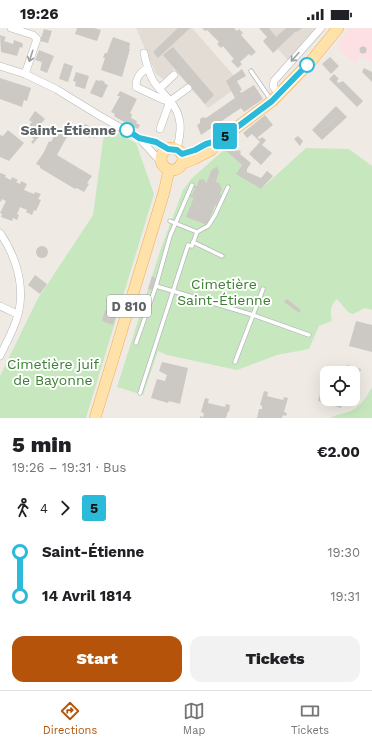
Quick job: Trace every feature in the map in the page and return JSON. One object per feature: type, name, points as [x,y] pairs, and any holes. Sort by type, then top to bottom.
[{"type":"main road","points":[[177,154],[176,169],[165,166],[161,156],[177,154],[194,159],[211,150],[220,140],[275,98],[312,60],[338,28]]},
{"type":"main road","name":"D 810","points":[[95,418],[164,192],[165,166]]},
{"type":"street","points":[[11,28],[34,35],[37,39],[25,74]]},
{"type":"street","points":[[275,98],[273,86],[274,81],[320,28]]},
{"type":"street","points":[[0,66],[25,74],[56,89],[139,138],[156,142],[177,154],[180,119],[177,111],[155,83],[148,68],[144,53]]},
{"type":"street","points":[[148,68],[141,72],[136,80],[136,87],[164,100],[170,101]]},
{"type":"street","points":[[160,88],[174,75]]},
{"type":"street","points":[[160,129],[170,101],[188,88]]},
{"type":"street","points":[[139,138],[165,166]]},
{"type":"street","points":[[0,233],[10,250],[19,280],[20,297],[18,314],[0,356]]},
{"type":"street","points":[[0,306],[18,314]]},
{"type":"lane","points":[[251,71],[275,98]]},
{"type":"lane","points":[[136,343],[156,286],[170,236],[192,184]]},
{"type":"lane","points":[[140,393],[188,245],[192,246],[197,232],[208,226],[215,215],[228,187]]},
{"type":"lane","points":[[170,221],[197,232]]},
{"type":"lane","points":[[193,242],[222,256]]},
{"type":"lane","points":[[156,286],[253,315],[309,335]]},
{"type":"lane","points":[[235,362],[263,289]]},
{"type":"shaded area","points":[[136,28],[192,28],[236,78],[232,91],[208,108],[174,69],[163,79],[156,74]]},
{"type":"shaded area","points":[[259,28],[317,28],[289,61],[278,49],[273,53],[271,42]]},
{"type":"shaded area","points":[[350,28],[372,28],[372,62],[359,56],[355,64],[337,47]]},
{"type":"green space","name":"Cimetière juif de Bayonne","points":[[105,126],[136,143],[154,194],[86,418],[0,418],[0,376],[37,300],[93,215]]},
{"type":"green space","name":"Cimetière Saint-Étienne","points":[[306,148],[349,149],[372,166],[372,310],[365,308],[353,314],[348,312],[337,299],[331,309],[332,321],[319,326],[309,349],[277,355],[237,370],[167,355],[158,351],[143,395],[117,387],[161,248],[183,190],[191,179],[225,149],[242,165],[237,174],[261,189]]},
{"type":"green space","points":[[372,387],[372,418],[330,418],[360,406]]},
{"type":"building","points":[[77,28],[94,28],[101,30],[97,41],[75,34]]},
{"type":"building","points":[[178,28],[190,28],[158,58],[153,52]]},
{"type":"building","points":[[202,28],[234,28],[237,31],[239,29],[243,33],[241,35],[256,52],[251,56],[249,54],[240,62],[242,64],[238,68],[231,61],[234,59],[223,46],[221,48],[217,44],[219,42],[207,30],[205,31]]},
{"type":"building","points":[[259,28],[269,28],[276,37],[286,28],[302,28],[297,32],[296,31],[273,53],[263,41],[267,37]]},
{"type":"building","points":[[44,29],[52,31],[48,43],[40,41]]},
{"type":"building","points":[[0,35],[6,37],[4,41],[13,44],[14,40],[23,44],[22,48],[20,47],[17,56],[1,52]]},
{"type":"building","points":[[113,37],[130,43],[130,49],[122,77],[101,70],[105,58],[103,57],[105,53],[107,53]]},
{"type":"building","points":[[363,46],[366,47],[366,53],[363,54],[360,53],[359,50],[360,47]]},
{"type":"building","points":[[173,47],[214,95],[205,104],[163,55]]},
{"type":"building","points":[[39,50],[54,56],[47,73],[40,70],[42,62],[35,60]]},
{"type":"building","points":[[330,57],[339,66],[331,74],[322,64]]},
{"type":"building","points":[[64,63],[73,66],[68,82],[59,79]]},
{"type":"building","points":[[364,68],[372,72],[372,82],[362,72]]},
{"type":"building","points":[[242,69],[246,76],[237,81],[242,90],[240,91],[241,93],[254,85],[263,99],[244,112],[241,108],[201,135],[197,125],[200,123],[200,119],[203,117],[206,118],[235,98],[226,81]]},
{"type":"building","points":[[76,72],[89,76],[85,89],[75,86],[76,82],[73,81]]},
{"type":"building","points":[[334,74],[339,79],[337,80],[338,83],[343,81],[363,101],[357,107],[329,79]]},
{"type":"building","points":[[0,78],[31,88],[27,101],[24,100],[22,107],[0,99]]},
{"type":"building","points":[[96,80],[101,80],[108,85],[102,98],[90,93]]},
{"type":"building","points":[[120,91],[137,99],[130,113],[132,114],[131,118],[137,121],[136,123],[140,125],[138,129],[114,116],[115,114],[111,112],[120,96],[117,96]]},
{"type":"building","points":[[336,106],[347,117],[322,140],[312,130]]},
{"type":"building","points":[[35,111],[45,119],[41,124],[46,128],[33,144],[31,142],[34,139],[24,131],[32,122],[29,120]]},
{"type":"building","points":[[265,115],[273,125],[257,138],[260,139],[262,137],[266,140],[262,145],[272,153],[261,165],[249,154],[260,142],[252,134],[247,138],[243,133]]},
{"type":"building","points":[[85,124],[99,130],[95,138],[91,136],[90,138],[81,132]]},
{"type":"building","points":[[58,129],[68,135],[57,155],[92,176],[87,183],[89,184],[84,192],[77,188],[75,189],[40,168],[40,166],[36,164],[49,141],[51,142]]},
{"type":"building","points":[[8,130],[24,143],[9,161],[0,157],[0,135],[3,136]]},
{"type":"building","points":[[298,136],[303,141],[300,146],[294,139]]},
{"type":"building","points":[[231,144],[251,163],[247,169],[247,172],[261,178],[267,171],[273,176],[261,189],[236,174],[242,165],[224,149]]},
{"type":"building","points":[[217,167],[219,171],[216,182],[219,183],[222,189],[220,194],[221,196],[217,204],[220,207],[215,205],[207,225],[186,217],[194,197],[192,198],[190,196],[195,188],[193,188],[194,186],[197,186],[199,180],[202,179],[205,180],[206,184],[211,171]]},
{"type":"building","points":[[0,173],[6,175],[5,177],[11,180],[12,177],[18,180],[16,182],[20,184],[21,181],[27,184],[24,190],[34,194],[35,192],[41,194],[38,199],[41,200],[36,211],[34,210],[32,215],[26,212],[27,210],[20,207],[17,214],[19,215],[17,220],[13,218],[12,221],[1,217],[2,214],[0,213],[6,201],[2,199],[1,202],[0,201]]},
{"type":"building","points":[[42,246],[46,248],[48,252],[46,256],[42,258],[38,256],[36,252],[38,248]]},
{"type":"building","points":[[35,275],[47,284],[40,294],[28,285]]},
{"type":"building","points":[[152,276],[156,279],[152,290],[148,289]]},
{"type":"building","points":[[287,299],[301,310],[299,313],[284,302]]},
{"type":"building","points":[[105,310],[117,313],[113,325],[102,321]]},
{"type":"building","points":[[356,321],[372,325],[372,352],[349,346]]},
{"type":"building","points":[[162,362],[188,368],[180,404],[169,401],[168,403],[151,398],[157,379],[165,381],[167,375],[159,371]]},
{"type":"building","points":[[264,391],[268,392],[267,396],[283,400],[284,397],[288,398],[284,412],[287,413],[286,416],[283,415],[282,418],[257,418],[259,409],[262,409],[262,406],[260,405]]},
{"type":"building","points":[[205,398],[209,399],[208,403],[225,407],[226,404],[230,405],[226,418],[200,418],[200,416],[203,417],[204,413],[201,412]]},
{"type":"bus line","name":"5","points":[[127,130],[139,138],[156,142],[168,149],[174,148],[182,154],[195,150],[206,144],[220,140],[272,101],[307,65]]},
{"type":"place","name":"Saint-Étienne","points":[[127,130]]}]
